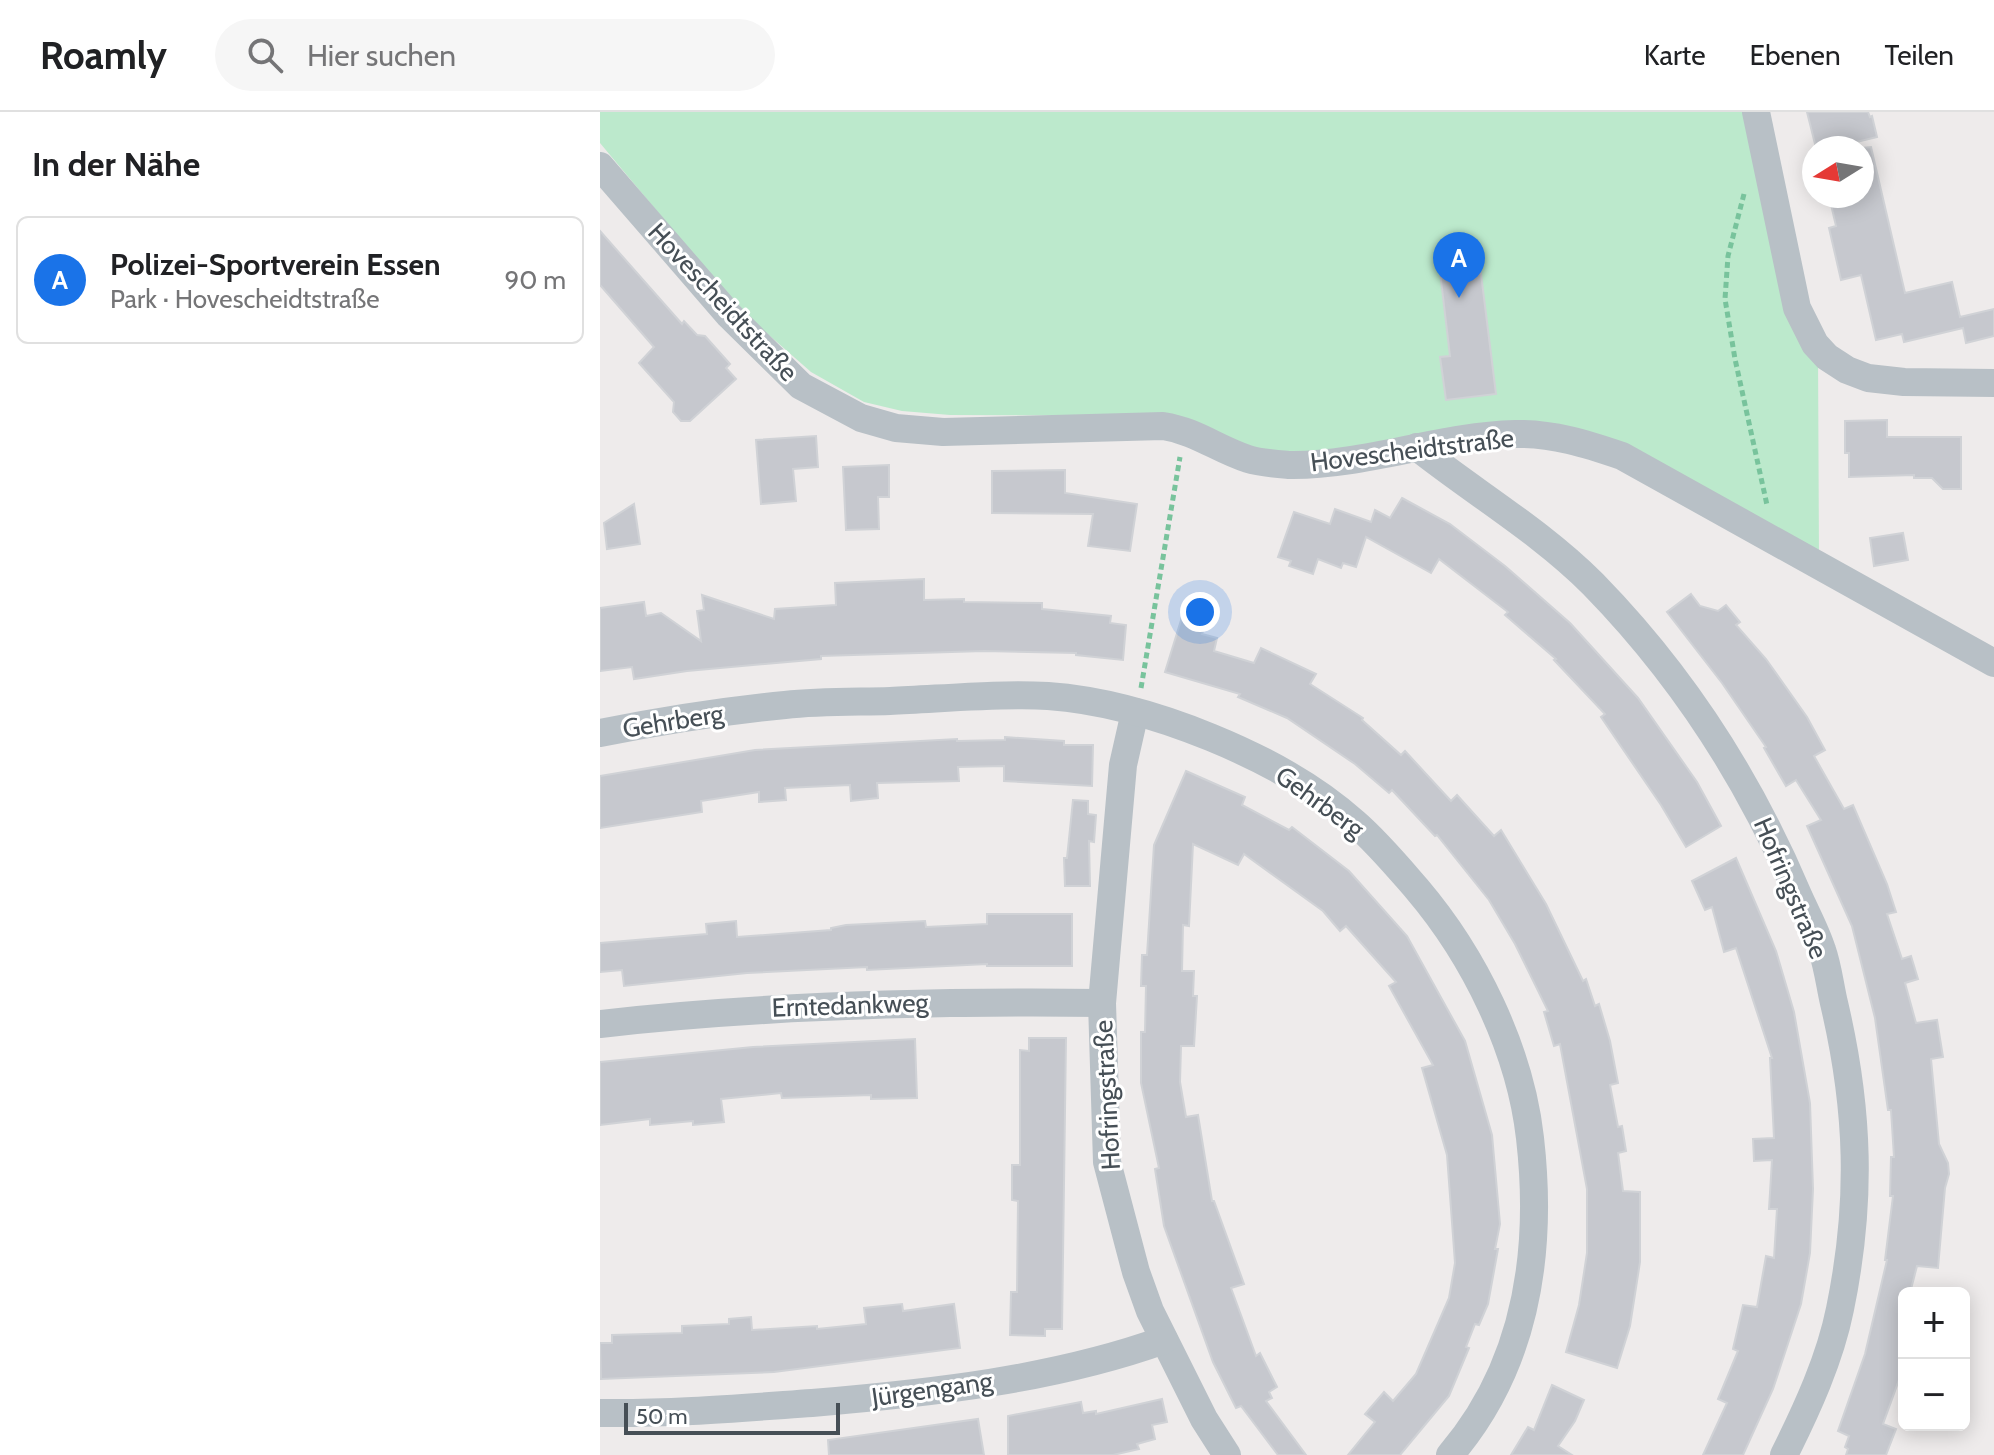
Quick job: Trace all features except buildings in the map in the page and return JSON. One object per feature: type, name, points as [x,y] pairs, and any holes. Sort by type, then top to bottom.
[{"type":"street","points":[[1756,112],[1797,308],[1810,337],[1827,357],[1847,370],[1868,378],[1904,382],[1994,383]]},
{"type":"street","name":"Hovescheidtstraße","points":[[600,166],[729,315],[801,386],[861,418],[896,428],[943,432],[1163,426],[1184,429],[1249,459],[1288,465],[1517,434],[1573,439],[1622,456],[1994,663]]},
{"type":"street","name":"Hofringstraße","points":[[1417,447],[1530,528],[1591,582],[1640,634],[1686,692],[1734,766],[1776,843],[1822,951],[1846,1053],[1850,1084],[1856,1147],[1853,1232],[1840,1312],[1810,1404],[1784,1455]]},
{"type":"street","name":"Gehrberg","points":[[600,733],[787,705],[1047,696],[1135,712],[1246,752],[1305,786],[1354,822],[1435,911],[1473,967],[1505,1038],[1528,1116],[1536,1185],[1534,1254],[1524,1312],[1499,1379],[1468,1434],[1450,1455]]},
{"type":"street","name":"Hofringstraße","points":[[1135,712],[1123,765],[1102,1003],[1107,1162],[1136,1272],[1164,1340],[1204,1419],[1227,1455]]},
{"type":"street","name":"Erntedankweg","points":[[600,1024],[702,1012],[829,1005],[965,1001],[1102,1003]]},
{"type":"street","name":"Jürgengang","points":[[600,1413],[656,1414],[875,1398],[983,1384],[1110,1359],[1164,1340]]},
{"type":"path","points":[[1767,163],[1752,171],[1748,181],[1728,256],[1725,299],[1735,359],[1767,498],[1770,538]]},
{"type":"path","points":[[1135,712],[1184,429]]},
{"type":"green space","points":[[600,112],[1754,112],[1818,351],[1819,561],[1572,435],[1297,460],[1142,416],[950,415],[902,411],[864,402],[811,372],[738,308],[600,143]]},
{"type":"place","name":"Polizei-Sportverein Essen","points":[[1459,298]]}]
